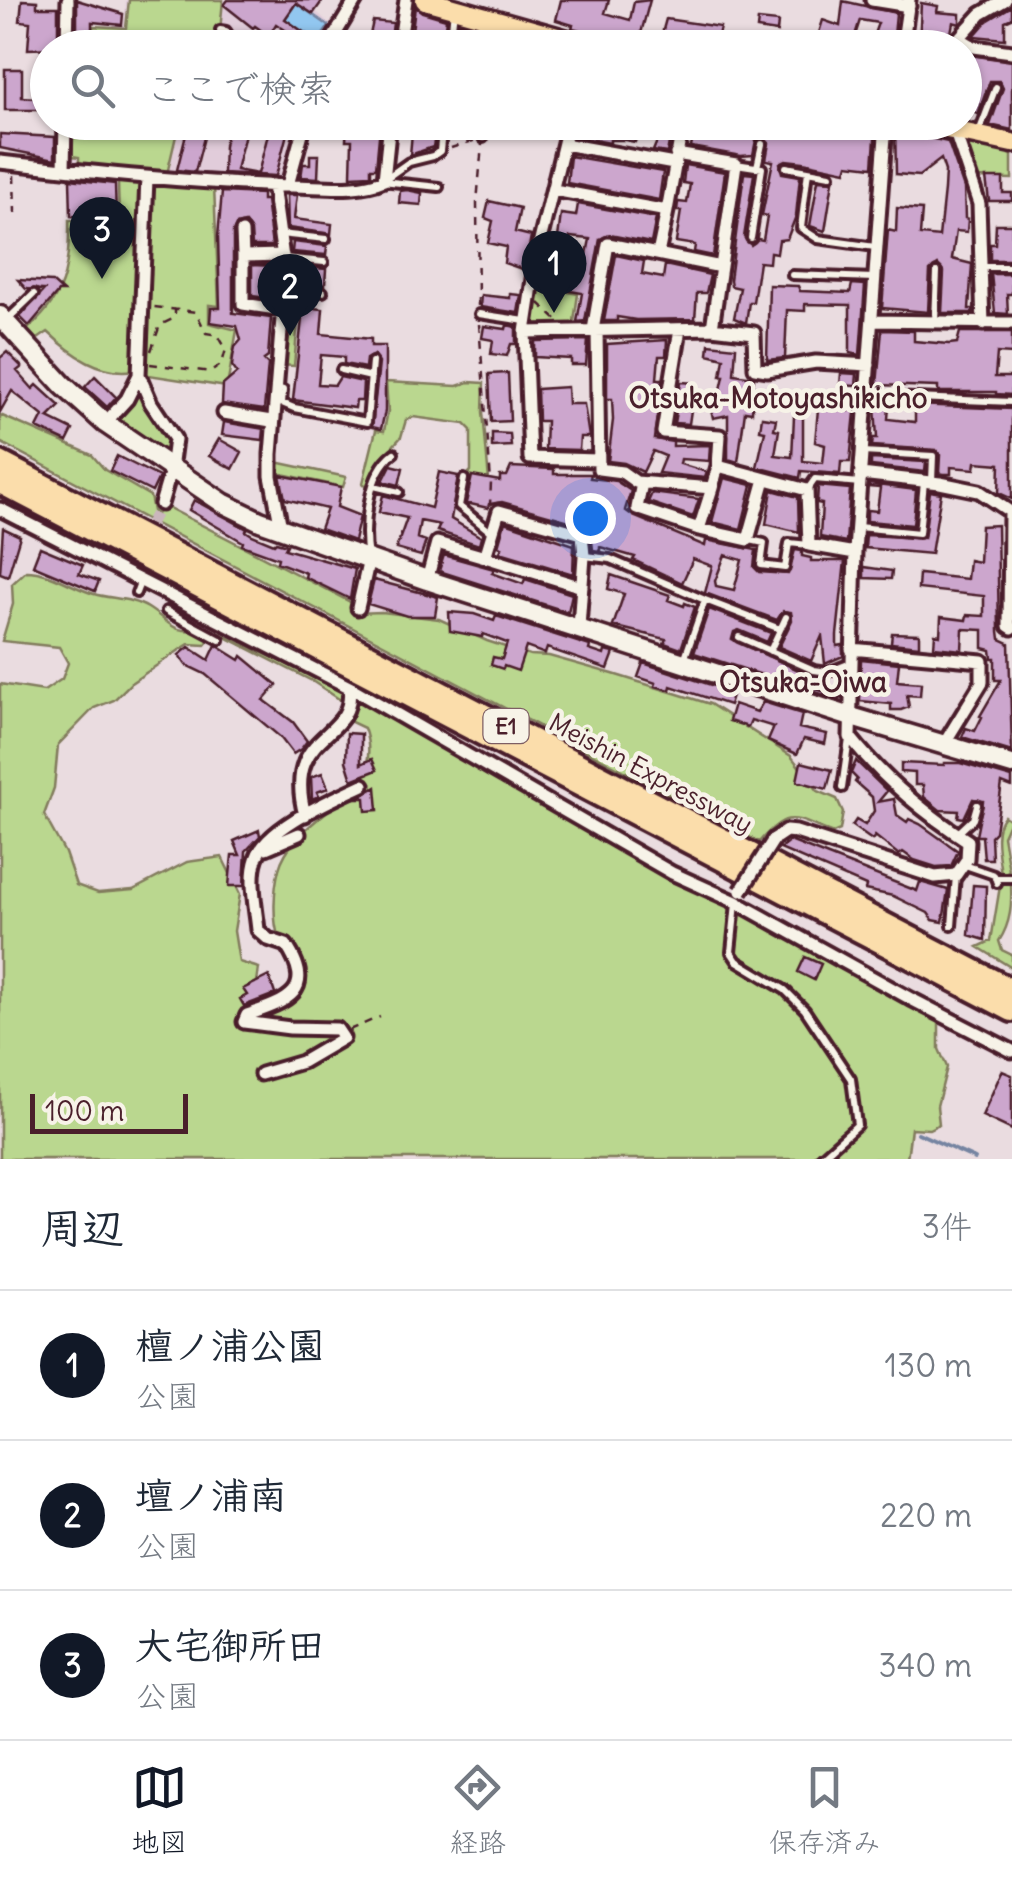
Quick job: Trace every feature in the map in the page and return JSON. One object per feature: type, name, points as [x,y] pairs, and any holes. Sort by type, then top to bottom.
[{"type":"highway","name":"Meishin Expressway","points":[[0,462],[1012,990]]},
{"type":"highway","name":"Meishin Expressway","points":[[0,483],[1012,1011]]},
{"type":"main road","points":[[425,0],[533,30]]},
{"type":"main road","points":[[982,138],[1012,143]]},
{"type":"street","points":[[67,30],[68,0]]},
{"type":"street","points":[[338,30],[356,0]]},
{"type":"street","points":[[402,30],[406,0]]},
{"type":"street","points":[[872,0],[909,3],[905,30]]},
{"type":"street","points":[[967,30],[991,4],[1005,0]]},
{"type":"street","points":[[982,48],[1012,52]]},
{"type":"street","points":[[64,169],[65,140]]},
{"type":"street","points":[[288,186],[300,140]]},
{"type":"street","points":[[0,162],[147,178],[337,187],[382,181],[388,140]]},
{"type":"street","points":[[565,140],[537,253],[526,326],[530,458],[598,460]]},
{"type":"street","points":[[658,254],[679,140]]},
{"type":"street","points":[[739,896],[774,840],[786,831],[935,877],[960,870],[967,859],[968,841],[897,786],[850,737],[856,552],[884,140]]},
{"type":"street","points":[[958,140],[979,204],[983,324]]},
{"type":"street","points":[[564,144],[736,164],[712,328]]},
{"type":"street","points":[[105,423],[127,400],[139,375],[147,178]]},
{"type":"street","points":[[272,185],[284,287],[271,421],[270,476],[280,528]]},
{"type":"street","points":[[554,190],[666,211]]},
{"type":"street","points":[[242,232],[243,304],[283,310]]},
{"type":"street","points":[[712,488],[642,483],[622,472],[599,469],[595,330],[608,244],[721,267]]},
{"type":"street","points":[[243,256],[283,257]]},
{"type":"street","points":[[873,322],[1012,323]]},
{"type":"street","points":[[4,326],[105,423],[222,503],[280,528],[427,580],[1012,765]]},
{"type":"street","points":[[526,326],[560,331],[712,328],[754,333],[755,368],[766,370],[816,362],[869,365]]},
{"type":"street","points":[[680,328],[664,432],[720,436],[718,466],[699,529]]},
{"type":"street","points":[[139,375],[174,439],[171,470],[161,504]]},
{"type":"street","points":[[224,412],[271,421]]},
{"type":"street","points":[[718,466],[808,490],[809,545],[856,552]]},
{"type":"street","points":[[861,479],[928,481],[979,491],[1011,512],[1012,628]]},
{"type":"street","points":[[642,483],[637,508],[699,529],[748,540],[765,480]]},
{"type":"street","points":[[0,509],[125,569],[349,687],[672,873],[739,896],[911,1000],[1012,1051]]},
{"type":"street","points":[[485,557],[499,510],[582,534],[578,627]]},
{"type":"street","points":[[427,580],[437,543],[582,586]]},
{"type":"street","points":[[358,608],[369,559]]},
{"type":"street","points":[[851,649],[982,661],[982,682],[944,744]]},
{"type":"street","points":[[305,815],[298,790],[301,765],[349,708],[349,687]]},
{"type":"street","points":[[261,1074],[302,1062],[343,1038],[337,1029],[244,1022],[247,1015],[291,996],[299,986],[301,973],[286,945],[268,939],[258,930],[255,862],[274,836],[305,815],[364,786]]},
{"type":"street","points":[[263,848],[299,834]]},
{"type":"lane","points":[[452,30],[455,6]]},
{"type":"lane","points":[[480,30],[483,15]]},
{"type":"lane","points":[[982,126],[996,86]]},
{"type":"lane","points":[[382,181],[409,162],[440,152],[441,140]]},
{"type":"lane","points":[[757,168],[762,144]]},
{"type":"lane","points":[[736,164],[762,168],[752,238]]},
{"type":"lane","points":[[786,167],[830,175]]},
{"type":"lane","points":[[808,171],[801,228],[818,240],[875,247]]},
{"type":"lane","points":[[382,181],[440,186]]},
{"type":"lane","points":[[280,234],[326,239]]},
{"type":"lane","points":[[283,257],[324,262]]},
{"type":"lane","points":[[984,267],[1012,267]]},
{"type":"lane","points":[[935,324],[937,272]]},
{"type":"lane","points":[[792,275],[874,278]]},
{"type":"lane","points":[[284,287],[322,292]]},
{"type":"lane","points":[[4,326],[34,294]]},
{"type":"lane","points":[[478,314],[526,326]]},
{"type":"lane","points":[[274,388],[283,390],[282,403],[294,408],[367,422],[372,362]]},
{"type":"lane","points":[[341,370],[371,376]]},
{"type":"lane","points":[[867,396],[1012,402]]},
{"type":"lane","points":[[858,526],[919,533],[933,456],[863,452]]},
{"type":"lane","points":[[369,559],[368,515],[374,486],[384,461],[394,453]]},
{"type":"lane","points":[[464,479],[459,506],[492,533]]},
{"type":"lane","points":[[808,490],[815,479],[861,479]]},
{"type":"lane","points":[[374,486],[399,492]]},
{"type":"lane","points":[[748,540],[764,543],[761,565],[786,568],[789,542],[809,545]]},
{"type":"lane","points":[[584,556],[610,560],[780,629]]},
{"type":"lane","points":[[136,593],[142,579]]},
{"type":"lane","points":[[683,662],[705,600]]},
{"type":"lane","points":[[166,611],[220,640]]},
{"type":"lane","points":[[770,651],[786,617]]},
{"type":"lane","points":[[739,637],[814,670],[828,672],[851,663]]},
{"type":"lane","points":[[842,788],[850,737]]},
{"type":"lane","points":[[957,834],[973,819],[976,805]]},
{"type":"lane","points":[[952,926],[960,870],[996,880],[1012,878]]},
{"type":"lane","points":[[739,896],[731,952],[737,961],[785,990],[805,1010],[851,1079],[857,1126],[819,1159]]},
{"type":"path","points":[[440,152],[477,140]]},
{"type":"path","points":[[483,140],[477,203],[478,314],[492,482],[490,506],[499,510]]},
{"type":"path","points":[[15,213],[16,164]]},
{"type":"path","points":[[537,300],[560,323],[560,331]]},
{"type":"path","points":[[143,306],[196,312],[206,333],[218,335],[224,343],[218,370],[150,366],[160,325],[175,318],[175,310]]},
{"type":"path","points":[[341,1033],[380,1017]]},
{"type":"shaded area","points":[[126,0],[304,0],[333,27],[93,30],[93,25],[124,26]]},
{"type":"shaded area","points":[[70,140],[292,140],[282,180],[275,182],[69,166]]},
{"type":"green space","points":[[129,0],[223,0],[220,30],[93,30],[93,26],[126,28]]},
{"type":"green space","points":[[72,140],[175,140],[167,174],[79,167],[79,157],[72,156]]},
{"type":"green space","points":[[973,140],[1012,149],[1012,179],[976,178],[964,145]]},
{"type":"green space","points":[[118,181],[139,181],[143,189],[134,370],[122,371],[88,362],[48,332],[32,343],[24,332],[48,308],[62,283],[69,220],[119,223]]},
{"type":"green space","points":[[151,186],[214,186],[219,306],[209,305],[209,323],[237,330],[227,387],[142,374]]},
{"type":"green space","points":[[538,286],[578,294],[573,328],[532,328]]},
{"type":"green space","points":[[285,319],[298,320],[294,366],[280,365]]},
{"type":"green space","points":[[386,382],[457,386],[484,383],[489,481],[465,477],[471,471],[471,430],[465,424],[413,417],[406,420],[401,437],[383,457],[368,488],[363,483],[376,430],[384,431],[388,411]]},
{"type":"green space","points":[[139,389],[172,442],[169,464],[113,421],[125,411]]},
{"type":"green space","points":[[0,415],[92,455],[105,470],[150,496],[157,514],[165,506],[352,603],[356,613],[439,619],[530,655],[549,656],[710,704],[791,756],[818,791],[837,799],[843,812],[840,830],[833,833],[801,820],[786,820],[759,842],[0,442]]},
{"type":"green space","points":[[276,462],[346,477],[343,487],[277,473]]},
{"type":"green space","points":[[26,571],[52,576],[94,594],[135,602],[173,626],[205,629],[211,638],[205,645],[189,644],[131,683],[114,700],[94,708],[58,745],[54,788],[44,815],[65,853],[76,885],[98,893],[133,890],[187,862],[222,857],[240,894],[234,931],[239,962],[259,968],[256,990],[260,1007],[295,988],[275,922],[277,877],[288,849],[353,788],[364,771],[368,752],[364,728],[347,720],[359,699],[604,841],[763,923],[939,1022],[939,1049],[947,1067],[937,1106],[939,1124],[929,1129],[911,1128],[907,1159],[0,1159],[0,684],[44,691],[62,679],[68,663],[59,647],[2,641],[13,604],[12,584]]},
{"type":"green space","points":[[204,626],[311,675],[342,693],[345,703],[312,681]]},
{"type":"green space","points":[[1004,816],[1010,820],[1003,836],[1009,870],[1004,875],[997,836]]},
{"type":"green space","points":[[1004,881],[1011,883],[1011,906],[999,941],[1002,950],[1012,955],[1012,968],[978,947],[991,941]]},
{"type":"water","points":[[296,3],[329,26],[326,30],[301,30],[285,19]]},
{"type":"building","points":[[22,0],[37,1],[37,7],[58,7],[58,30],[30,30],[30,49],[28,49],[30,22],[20,21]]},
{"type":"building","points":[[77,0],[123,14],[122,25],[92,22],[92,30],[77,30]]},
{"type":"building","points":[[228,0],[323,0],[313,14],[296,3],[285,19],[301,30],[285,30],[276,24],[272,30],[253,28],[224,5]]},
{"type":"building","points":[[561,0],[609,0],[605,13],[630,20],[634,2],[650,0],[642,30],[581,30],[556,20]]},
{"type":"building","points":[[843,1],[896,13],[895,30],[875,30],[878,23],[860,20],[857,30],[820,30],[823,20],[840,26]]},
{"type":"building","points":[[921,3],[938,6],[937,12],[960,14],[960,24],[953,22],[952,30],[920,30]]},
{"type":"building","points":[[415,6],[446,19],[445,30],[412,30]]},
{"type":"building","points":[[1012,6],[1012,18],[1005,21],[1005,39],[982,37],[979,30]]},
{"type":"building","points":[[666,19],[720,27],[719,30],[663,30]]},
{"type":"building","points":[[758,20],[778,22],[777,30],[757,29]]},
{"type":"building","points":[[373,21],[393,23],[392,30],[371,30]]},
{"type":"building","points":[[460,23],[472,26],[471,30],[459,30]]},
{"type":"building","points":[[982,57],[1012,61],[1012,130],[990,125],[1003,88],[999,81],[990,81],[982,103]]},
{"type":"building","points":[[5,69],[22,69],[22,97],[30,98],[30,110],[5,110]]},
{"type":"building","points":[[0,134],[55,140],[55,159],[0,148]]},
{"type":"building","points":[[184,140],[203,140],[195,172],[177,170]]},
{"type":"building","points":[[225,140],[244,140],[236,170],[258,174],[266,140],[285,140],[276,176],[223,173]]},
{"type":"building","points":[[352,140],[379,140],[376,168],[371,168],[371,175],[351,176]]},
{"type":"building","points":[[411,140],[434,140],[433,147],[410,155]]},
{"type":"building","points":[[658,140],[670,140],[667,153],[653,151]]},
{"type":"building","points":[[693,140],[756,140],[753,155],[691,147]]},
{"type":"building","points":[[766,140],[875,140],[873,167],[848,164],[846,171],[803,162],[780,163],[782,173],[800,176],[796,216],[787,239],[779,240],[777,253],[770,252],[769,263],[759,262],[746,323],[734,318],[740,288],[731,286],[730,280],[744,173],[754,174],[744,237],[751,245],[763,240],[767,216],[762,215],[773,161],[766,160],[769,143]]},
{"type":"building","points":[[895,140],[948,142],[964,188],[968,219],[967,232],[956,231],[952,259],[972,264],[969,309],[973,313],[942,313],[944,272],[938,265],[930,271],[928,312],[882,308],[888,230],[896,232],[897,208],[922,210],[920,235],[939,237],[944,190],[941,159],[919,176],[896,174]]},
{"type":"building","points":[[310,155],[319,155],[318,178],[301,177],[303,164],[310,164]]},
{"type":"building","points":[[570,156],[663,172],[659,200],[567,183]]},
{"type":"building","points":[[685,165],[725,172],[713,256],[694,252],[695,245],[676,242],[681,211],[677,211],[678,202],[687,203],[690,184],[683,183]]},
{"type":"building","points":[[986,178],[1003,178],[1003,193],[1012,193],[1012,201],[989,201]]},
{"type":"building","points":[[70,179],[115,184],[116,219],[71,216]]},
{"type":"building","points":[[818,180],[833,181],[825,231],[810,226]]},
{"type":"building","points":[[400,191],[422,193],[421,205],[399,203]]},
{"type":"building","points":[[222,192],[262,194],[262,200],[266,200],[272,246],[252,246],[251,231],[245,223],[236,225],[233,232],[233,313],[271,318],[268,357],[264,360],[268,364],[264,410],[222,404],[223,385],[237,373],[232,366],[233,357],[241,340],[237,326],[210,322],[211,308],[220,308],[218,237]]},
{"type":"building","points":[[287,195],[297,195],[294,219],[332,224],[331,234],[288,228]]},
{"type":"building","points":[[489,201],[520,208],[515,232],[531,236],[525,270],[504,263],[506,247],[488,243],[493,221],[485,218]]},
{"type":"building","points":[[578,204],[656,218],[651,243],[610,235],[600,239],[585,321],[577,322],[582,293],[542,286],[544,276],[549,277],[553,257],[546,255],[553,237],[558,238],[561,214],[576,216]],"holes":[[[570,237],[590,239],[585,264],[566,261]]]},
{"type":"building","points":[[996,224],[1012,224],[1012,260],[990,260]]},
{"type":"building","points":[[293,242],[327,246],[326,255],[292,252]]},
{"type":"building","points":[[616,255],[644,261],[642,274],[663,278],[665,265],[710,275],[706,293],[697,293],[695,319],[617,317],[617,321],[604,321]]},
{"type":"building","points":[[252,265],[274,266],[274,299],[252,296]]},
{"type":"building","points":[[293,266],[326,269],[325,285],[293,281]]},
{"type":"building","points":[[991,274],[1012,274],[1008,314],[995,313]]},
{"type":"building","points":[[18,280],[52,282],[63,292],[58,292],[29,326],[20,317],[44,290],[26,289]]},
{"type":"building","points":[[852,284],[865,285],[860,355],[850,353],[850,305],[805,304],[805,311],[787,310],[785,358],[767,360],[769,285],[850,293]]},
{"type":"building","points":[[510,294],[521,295],[518,313],[480,307],[481,295],[510,298]]},
{"type":"building","points":[[293,295],[305,297],[304,307],[323,309],[321,334],[371,339],[371,346],[385,346],[385,411],[381,429],[372,427],[379,363],[374,355],[366,359],[365,368],[344,364],[344,357],[321,355],[318,384],[335,385],[340,377],[363,382],[362,401],[356,401],[355,408],[293,400],[302,319],[291,318]]},
{"type":"building","points":[[507,325],[516,327],[516,344],[511,344],[507,356],[491,354],[493,340],[482,338],[484,326],[506,329]]},
{"type":"building","points":[[882,330],[914,331],[914,341],[949,344],[957,343],[960,332],[1012,332],[1012,354],[997,353],[995,377],[1012,377],[1012,395],[877,385]]},
{"type":"building","points":[[588,340],[586,365],[571,365],[571,359],[535,357],[535,341]]},
{"type":"building","points":[[667,340],[666,356],[659,356],[657,379],[662,379],[654,439],[673,442],[673,446],[710,445],[709,461],[681,459],[680,464],[707,472],[705,478],[658,473],[665,456],[653,451],[643,472],[608,461],[613,420],[612,399],[607,399],[607,344]]},
{"type":"building","points":[[709,344],[736,347],[734,374],[754,377],[752,412],[745,411],[738,462],[728,459],[728,415],[713,418],[711,409],[717,408],[724,358],[708,354]]},
{"type":"building","points":[[7,352],[22,367],[17,371],[33,389],[37,385],[60,406],[48,418],[73,430],[67,442],[37,428],[43,416],[12,391],[0,412],[0,358]]},
{"type":"building","points":[[508,373],[510,421],[491,422],[489,374]]},
{"type":"building","points":[[841,373],[857,374],[856,386],[840,385]]},
{"type":"building","points":[[95,376],[116,397],[107,407],[85,387]]},
{"type":"building","points":[[681,382],[695,383],[689,424],[674,423]]},
{"type":"building","points":[[567,387],[568,404],[584,404],[589,437],[580,437],[579,450],[545,449],[546,421],[538,421],[537,389]]},
{"type":"building","points":[[850,403],[856,403],[850,462],[841,462],[840,474],[801,471],[800,478],[757,467],[765,431],[760,430],[762,417],[776,419],[774,429],[779,430],[775,455],[792,457],[794,416],[803,416],[803,461],[823,463],[825,445],[815,442],[818,409],[849,411]]},
{"type":"building","points":[[915,405],[1012,409],[1012,499],[999,493],[1000,464],[976,462],[975,469],[951,467],[951,474],[944,474],[939,473],[940,455],[936,450],[872,446],[873,438],[877,438],[875,406],[889,407],[888,419],[915,422]]},
{"type":"building","points":[[224,422],[264,429],[263,440],[222,435]]},
{"type":"building","points":[[492,433],[510,434],[511,446],[492,447]]},
{"type":"building","points":[[219,439],[242,452],[233,469],[209,456]]},
{"type":"building","points":[[117,456],[159,477],[152,492],[110,471]]},
{"type":"building","points":[[871,459],[926,462],[925,472],[871,466]]},
{"type":"building","points":[[391,465],[403,468],[399,485],[383,481]]},
{"type":"building","points":[[511,467],[554,469],[554,474],[591,474],[590,478],[616,481],[631,491],[625,510],[633,516],[705,546],[706,540],[756,550],[754,567],[759,572],[788,574],[795,550],[802,551],[802,556],[811,561],[845,561],[837,635],[837,646],[843,645],[843,656],[825,664],[822,636],[811,661],[779,647],[792,620],[791,612],[783,611],[777,620],[705,593],[712,566],[693,559],[682,583],[633,560],[635,557],[600,547],[600,551],[593,550],[591,532],[584,525],[502,502],[489,504],[488,508],[466,503],[472,476],[500,481],[500,476],[507,476]],"holes":[[[725,555],[742,560],[734,590],[716,586]]]},
{"type":"building","points":[[439,472],[458,476],[451,519],[481,537],[479,545],[437,531],[440,525],[420,521],[417,538],[426,541],[421,556],[396,549],[407,518],[379,512],[383,495],[431,508]]},
{"type":"building","points":[[280,475],[341,487],[337,507],[360,516],[354,541],[320,529],[327,509],[285,499]]},
{"type":"building","points":[[724,478],[752,485],[741,529],[712,522]]},
{"type":"building","points":[[869,484],[916,490],[913,525],[867,521],[867,510],[877,511],[880,488]]},
{"type":"building","points":[[818,486],[850,489],[846,542],[820,537],[822,504],[817,503]]},
{"type":"building","points":[[772,490],[798,497],[799,532],[766,524]]},
{"type":"building","points":[[930,491],[941,493],[931,554],[865,548],[866,535],[924,538]]},
{"type":"building","points":[[652,493],[699,499],[693,517],[648,502]]},
{"type":"building","points":[[194,500],[252,535],[355,569],[350,599],[305,577],[306,573],[277,562],[278,558],[242,545],[243,542],[189,510]]},
{"type":"building","points":[[505,522],[574,545],[573,574],[500,552]]},
{"type":"building","points":[[997,525],[999,631],[1000,639],[1009,643],[1012,752],[962,737],[966,728],[975,731],[1001,680],[995,680],[991,650],[983,648],[983,630],[963,629],[962,650],[934,647],[935,634],[940,635],[941,617],[966,620],[967,615],[984,616],[984,596],[918,589],[919,574],[967,579],[969,560],[979,562],[981,526]]},
{"type":"building","points":[[3,528],[20,536],[8,576],[0,573]]},
{"type":"building","points":[[40,547],[83,565],[79,574],[99,581],[95,591],[33,565]]},
{"type":"building","points":[[444,555],[494,569],[492,573],[523,584],[525,579],[572,594],[568,612],[439,571]]},
{"type":"building","points":[[864,567],[892,571],[891,579],[864,578]]},
{"type":"building","points":[[611,575],[670,595],[668,600],[695,607],[681,649],[664,643],[666,639],[613,626],[624,594],[608,589]]},
{"type":"building","points":[[374,580],[438,597],[435,616],[407,616],[368,604]]},
{"type":"building","points":[[709,609],[771,633],[767,642],[739,630],[732,639],[805,673],[802,678],[815,683],[813,688],[841,697],[840,700],[694,653]]},
{"type":"building","points":[[449,612],[494,621],[496,616],[590,646],[589,650],[604,655],[605,651],[614,653],[608,669],[547,648],[545,654],[526,647],[518,671],[504,666],[503,669],[491,665],[493,657],[502,659],[507,643],[483,634],[482,637],[450,631]]},
{"type":"building","points":[[892,633],[919,634],[919,646],[891,643]]},
{"type":"building","points":[[216,645],[240,660],[242,656],[277,685],[264,700],[293,722],[307,741],[301,749],[293,754],[280,737],[205,674],[186,665],[179,655],[189,647],[209,660]]},
{"type":"building","points":[[861,659],[899,663],[897,681],[921,683],[920,696],[907,695],[909,707],[901,710],[891,710],[891,704],[860,701]]},
{"type":"building","points":[[643,663],[733,692],[729,705],[671,686],[670,690],[655,686],[656,683],[638,677]]},
{"type":"building","points":[[763,702],[802,714],[799,728],[827,734],[825,744],[804,739],[797,754],[768,741],[774,727],[751,720],[748,727],[729,721],[734,704],[757,712]]},
{"type":"building","points":[[347,733],[361,734],[361,764],[372,759],[377,770],[352,780],[346,761]]},
{"type":"building","points":[[856,761],[887,791],[878,802],[894,799],[897,815],[920,824],[958,851],[951,866],[936,867],[903,852],[899,855],[875,836],[872,840],[852,826],[856,820],[865,825],[874,811],[872,797],[851,773]]},
{"type":"building","points":[[801,762],[832,770],[827,789],[797,781]]},
{"type":"building","points":[[901,763],[960,763],[1012,778],[1012,787],[1002,783],[995,832],[991,836],[992,859],[984,859],[982,836],[976,836],[983,801],[973,799],[964,818],[958,817],[959,811],[940,810],[924,797],[923,785],[915,785],[915,773],[901,772]]},
{"type":"building","points":[[322,773],[328,788],[312,799],[311,777]]},
{"type":"building","points":[[376,787],[378,810],[366,811],[365,798],[358,798]]},
{"type":"building","points":[[259,830],[260,836],[246,851],[244,886],[229,886],[232,855],[240,855],[234,841]]},
{"type":"building","points":[[790,841],[917,891],[920,882],[948,890],[943,922],[893,896],[865,890],[866,886],[780,849]]},
{"type":"building","points":[[973,885],[986,886],[985,940],[969,935]]},
{"type":"building","points":[[805,957],[821,964],[814,980],[798,972]]},
{"type":"building","points":[[269,976],[275,994],[244,1006],[240,999],[247,995],[243,989]]},
{"type":"building","points":[[1002,1071],[1012,1075],[1012,1130],[982,1116]]},
{"type":"waterway","points":[[918,1133],[975,1159]]},
{"type":"tunnel","points":[[126,567],[161,504]]},
{"type":"place","name":"大宅御所田","points":[[102,279]]},
{"type":"place","name":"檀ノ浦公園","points":[[554,313]]},
{"type":"place","name":"壇ノ浦南","points":[[290,336]]},
{"type":"district","name":"Otsuka-Motoyashikicho","points":[[778,398]]},
{"type":"district","name":"Otsuka-Oiwa","points":[[803,682]]}]
